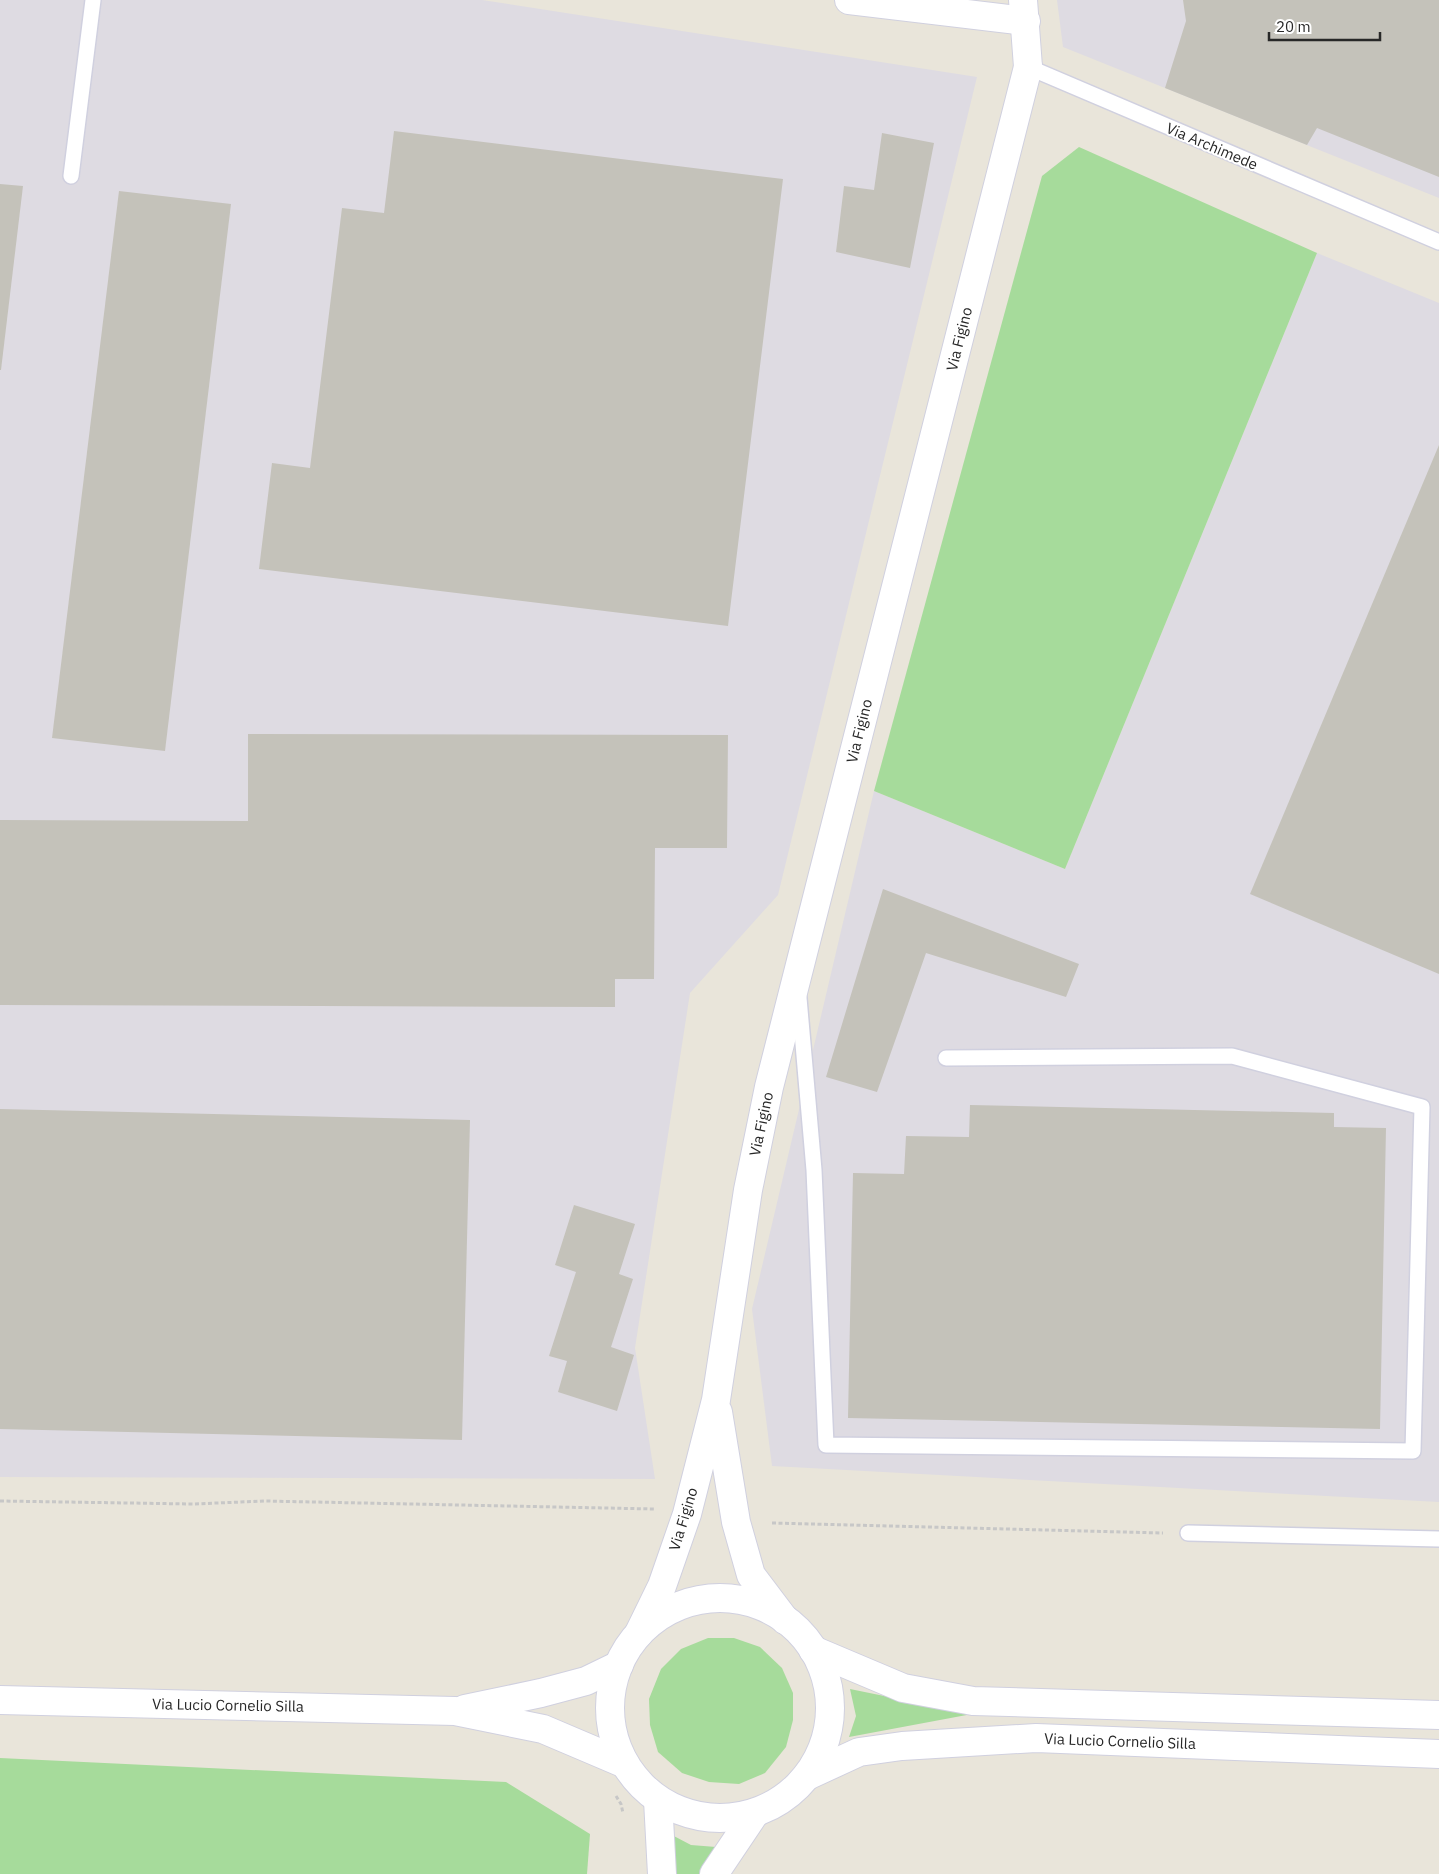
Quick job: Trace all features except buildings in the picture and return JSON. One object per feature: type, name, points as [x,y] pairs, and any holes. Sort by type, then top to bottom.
[{"type":"street","points":[[850,0],[1024,10],[1028,67]]},
{"type":"street","name":"Via Figino","points":[[639,1633],[662,1586],[687,1514],[716,1400],[748,1190],[769,1087],[1028,67]]},
{"type":"street","name":"Via Figino","points":[[716,1400],[736,1522],[751,1575],[786,1620]]},
{"type":"street","name":"Via Lucio Cornelio Silla","points":[[726,1598],[747,1601],[769,1610],[786,1620],[801,1634],[813,1650],[826,1678],[830,1705],[827,1732],[818,1756],[806,1776],[776,1803],[755,1813],[730,1818],[706,1818],[682,1812],[658,1800],[640,1785],[623,1763],[614,1740],[609,1713],[612,1686],[618,1665],[639,1633],[654,1619],[676,1607],[698,1600],[726,1598]]},
{"type":"street","name":"Via Lucio Cornelio Silla","points":[[813,1650],[902,1688],[973,1701],[1439,1715]]},
{"type":"street","name":"Via Lucio Cornelio Silla","points":[[455,1711],[586,1682],[618,1665]]},
{"type":"street","name":"Via Lucio Cornelio Silla","points":[[0,1700],[455,1711],[543,1729],[623,1763]]},
{"type":"street","name":"Via Lucio Cornelio Silla","points":[[806,1776],[859,1752],[902,1746],[1036,1738],[1439,1754]]},
{"type":"street","points":[[658,1800],[662,1874]]},
{"type":"street","name":"Via Lucio Cornelio Silla","points":[[714,1874],[755,1813]]},
{"type":"lane","points":[[71,176],[93,0]]},
{"type":"lane","name":"Via Archimede","points":[[1028,67],[1439,242]]},
{"type":"lane","points":[[797,975],[814,1170],[826,1444],[1413,1451],[1422,1107],[1232,1056],[946,1058]]},
{"type":"lane","points":[[1188,1533],[1439,1539]]},
{"type":"path","points":[[0,1501],[193,1504],[304,1502],[658,1509],[687,1514]]},
{"type":"path","points":[[736,1522],[1188,1533]]},
{"type":"path","points":[[612,1789],[621,1804],[623,1813]]},
{"type":"shaded area","points":[[0,0],[482,0],[977,77],[778,895],[690,993],[635,1348],[655,1479],[0,1477]]},
{"type":"shaded area","points":[[1057,0],[1439,0],[1439,198],[1063,47]]},
{"type":"shaded area","points":[[1317,253],[1439,303],[1439,1502],[772,1466],[752,1309],[874,791],[1065,869]]},
{"type":"green space","points":[[1079,147],[1317,253],[1065,869],[874,791],[1042,176]]},
{"type":"green space","points":[[708,1638],[734,1638],[760,1647],[782,1668],[793,1693],[793,1720],[786,1747],[765,1773],[739,1784],[709,1782],[682,1773],[658,1752],[650,1725],[649,1699],[661,1669],[681,1649]]},
{"type":"green space","points":[[850,1689],[972,1714],[849,1737],[856,1716]]},
{"type":"green space","points":[[0,1758],[506,1782],[590,1834],[587,1874],[0,1874]]},
{"type":"green space","points":[[670,1834],[691,1845],[716,1847],[702,1874],[670,1874]]}]
